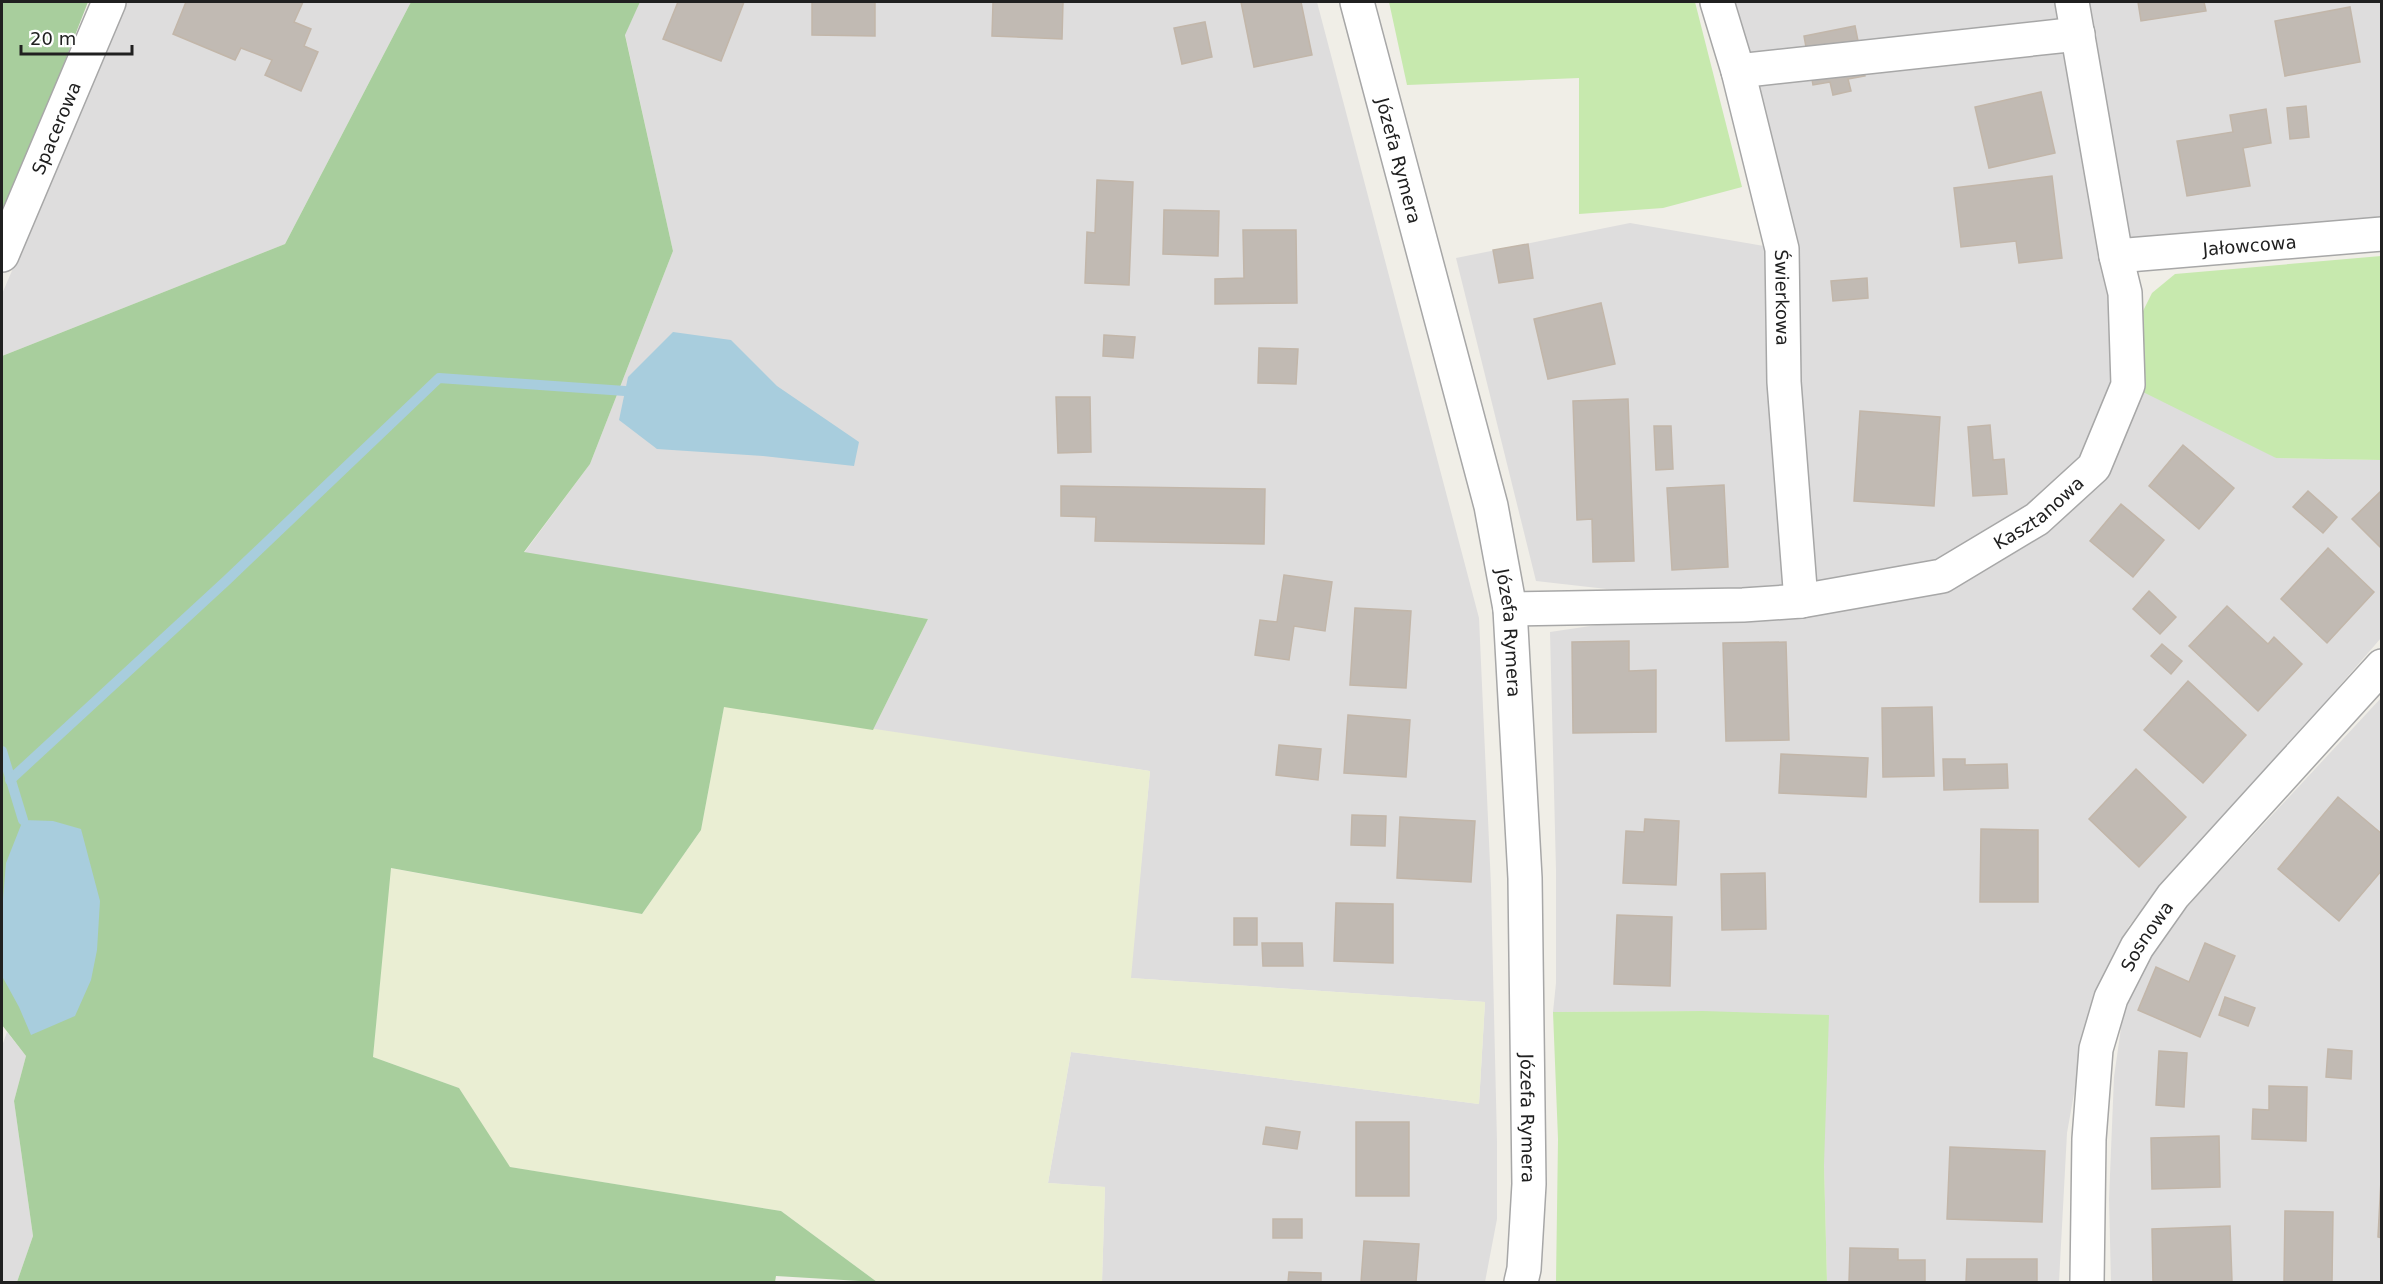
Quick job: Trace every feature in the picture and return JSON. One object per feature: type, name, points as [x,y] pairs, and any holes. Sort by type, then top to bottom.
[{"type":"street","name":"Spacerowa","points":[[2,255],[109,2]]},
{"type":"street","name":"Józefa Rymera","points":[[1357,2],[1491,506],[1510,609],[1524,878],[1529,1185],[1524,1269],[1521,1282]]},
{"type":"street","name":"Świerkowa","points":[[1717,2],[1738,71],[1782,249],[1784,382],[1801,601]]},
{"type":"street","name":"Kasztanowa","points":[[1510,609],[1743,605],[1801,601],[1942,576],[2037,519],[2094,467],[2128,385],[2125,292],[2116,256],[2072,2]]},
{"type":"street","points":[[1738,71],[2078,34]]},
{"type":"street","name":"Jałowcowa","points":[[2116,256],[2382,234]]},
{"type":"street","name":"Sosnowa","points":[[2088,1282],[2089,1138],[2096,1049],[2111,998],[2137,946],[2173,896],[2382,666]]},
{"type":"shaded area","points":[[127,2],[411,2],[285,244],[2,356],[2,294]]},
{"type":"shaded area","points":[[640,2],[1317,2],[1479,618],[1491,886],[1497,1142],[1497,1219],[1485,1282],[1102,1282],[1105,1187],[1048,1183],[1071,1052],[1479,1104],[1485,1002],[1130,978],[1150,771],[873,730],[928,619],[524,553],[590,464],[673,251],[625,34]]},
{"type":"shaded area","points":[[1717,2],[2381,2],[2381,216],[2117,256],[2125,299],[2276,458],[2381,460],[2381,638],[2236,805],[2163,883],[2129,926],[2114,955],[2089,1010],[2067,1133],[2059,1282],[1827,1282],[1824,1165],[1703,1011],[1553,1012],[1556,983],[1556,870],[1550,632],[1739,604],[1536,581],[1456,258],[1630,223],[1782,249]]},
{"type":"shaded area","points":[[2381,698],[2381,1282],[2111,1282],[2109,1199],[2114,1077],[2124,1007],[2144,963],[2170,927],[2197,896]]},
{"type":"shaded area","points":[[7,1032],[26,1056],[14,1101],[33,1236],[17,1282],[2,1282],[2,1046]]},
{"type":"green space","points":[[2,2],[88,2],[2,222]]},
{"type":"green space","points":[[411,2],[640,2],[625,35],[673,251],[590,464],[524,552],[928,619],[873,730],[724,707],[701,830],[642,914],[391,868],[373,1057],[459,1088],[510,1167],[781,1211],[877,1282],[776,1276],[775,1282],[17,1282],[33,1236],[14,1101],[26,1056],[2,1025],[2,356],[285,244]]},
{"type":"green space","points":[[1389,2],[1695,2],[1742,187],[1663,208],[1579,214],[1579,78],[1407,85]]},
{"type":"green space","points":[[2381,256],[2381,460],[2276,458],[2143,392],[2142,313],[2152,293],[2175,274]]},
{"type":"green space","points":[[724,706],[1150,771],[1131,978],[1485,1002],[1479,1104],[1071,1052],[1048,1183],[1105,1187],[1102,1282],[877,1282],[781,1211],[509,1167],[459,1088],[373,1057],[390,868],[642,914],[701,830]]},
{"type":"green space","points":[[1703,1011],[1829,1015],[1824,1165],[1827,1282],[1556,1282],[1558,1139],[1553,1012]]},
{"type":"water","points":[[673,332],[731,340],[777,386],[859,442],[854,466],[763,456],[657,449],[619,420],[628,377]]},
{"type":"water","points":[[23,820],[53,821],[81,829],[100,901],[97,950],[91,980],[75,1016],[31,1035],[2,976],[2,911],[6,863]]},
{"type":"building","points":[[186,2],[303,2],[294,22],[311,29],[304,46],[318,52],[301,91],[265,75],[272,60],[241,48],[235,60],[173,34]]},
{"type":"building","points":[[678,2],[744,2],[721,61],[663,39]]},
{"type":"building","points":[[812,2],[875,2],[875,36],[812,35]]},
{"type":"building","points":[[993,2],[1063,2],[1062,39],[992,36]]},
{"type":"building","points":[[1241,2],[1301,2],[1312,55],[1254,67]]},
{"type":"building","points":[[2138,2],[2204,2],[2206,11],[2141,21]]},
{"type":"building","points":[[2350,7],[2360,62],[2285,76],[2275,21]]},
{"type":"building","points":[[1205,22],[1212,57],[1182,64],[1174,28]]},
{"type":"building","points":[[1855,26],[1865,76],[1848,79],[1851,91],[1833,95],[1830,82],[1813,85],[1804,36]]},
{"type":"building","points":[[2041,92],[2055,153],[1989,168],[1975,107]]},
{"type":"building","points":[[2306,106],[2309,137],[2290,139],[2287,108]]},
{"type":"building","points":[[2266,109],[2271,143],[2243,148],[2250,186],[2187,196],[2177,141],[2233,132],[2230,115]]},
{"type":"building","points":[[2052,176],[2062,258],[2019,263],[2016,241],[1961,247],[1954,188]]},
{"type":"building","points":[[1097,180],[1133,182],[1129,285],[1085,283],[1087,232],[1095,233]]},
{"type":"building","points":[[1164,210],[1219,211],[1218,256],[1163,254]]},
{"type":"building","points":[[1243,230],[1296,230],[1297,303],[1215,304],[1215,279],[1244,278]]},
{"type":"building","points":[[1528,244],[1533,278],[1499,283],[1493,250]]},
{"type":"building","points":[[1867,278],[1868,298],[1833,301],[1831,281]]},
{"type":"building","points":[[1601,303],[1615,364],[1548,379],[1534,319]]},
{"type":"building","points":[[1104,335],[1135,337],[1133,358],[1103,356]]},
{"type":"building","points":[[1259,348],[1298,349],[1296,384],[1258,383]]},
{"type":"building","points":[[1056,397],[1090,397],[1091,452],[1058,453]]},
{"type":"building","points":[[1628,399],[1634,561],[1593,562],[1592,519],[1577,520],[1573,401]]},
{"type":"building","points":[[1860,411],[1940,417],[1934,506],[1854,501]]},
{"type":"building","points":[[1990,425],[1993,460],[2004,459],[2007,494],[1973,496],[1968,427]]},
{"type":"building","points":[[1654,426],[1671,426],[1673,469],[1656,470]]},
{"type":"building","points":[[2183,445],[2234,488],[2199,529],[2149,486]]},
{"type":"building","points":[[1724,485],[1728,567],[1672,570],[1667,488]]},
{"type":"building","points":[[1061,486],[1265,489],[1264,544],[1095,541],[1096,517],[1061,516]]},
{"type":"building","points":[[2382,490],[2382,549],[2352,519]]},
{"type":"building","points":[[2308,491],[2337,517],[2323,533],[2293,507]]},
{"type":"building","points":[[2121,504],[2164,540],[2133,577],[2090,541]]},
{"type":"building","points":[[2328,548],[2374,592],[2327,643],[2281,599]]},
{"type":"building","points":[[1284,575],[1332,582],[1325,631],[1294,626],[1289,660],[1255,655],[1260,620],[1277,622]]},
{"type":"building","points":[[2149,591],[2176,617],[2160,634],[2133,609]]},
{"type":"building","points":[[2227,606],[2268,644],[2274,637],[2302,664],[2258,711],[2189,646]]},
{"type":"building","points":[[1355,608],[1411,611],[1406,688],[1350,685]]},
{"type":"building","points":[[1629,641],[1629,671],[1656,670],[1656,732],[1573,733],[1572,642]]},
{"type":"building","points":[[1786,642],[1789,740],[1726,741],[1723,643]]},
{"type":"building","points":[[2162,644],[2182,661],[2171,674],[2151,656]]},
{"type":"building","points":[[2188,681],[2246,735],[2203,783],[2144,730]]},
{"type":"building","points":[[1932,707],[1934,776],[1883,777],[1882,708]]},
{"type":"building","points":[[1348,715],[1410,720],[1406,777],[1344,773]]},
{"type":"building","points":[[1279,745],[1321,749],[1318,780],[1276,775]]},
{"type":"building","points":[[1781,754],[1868,758],[1866,797],[1779,793]]},
{"type":"building","points":[[1943,759],[1965,759],[1965,765],[2007,764],[2008,788],[1944,790]]},
{"type":"building","points":[[2136,769],[2186,817],[2139,867],[2089,819]]},
{"type":"building","points":[[2338,797],[2382,834],[2382,870],[2339,921],[2278,869]]},
{"type":"building","points":[[1352,815],[1386,816],[1385,846],[1351,845]]},
{"type":"building","points":[[1400,817],[1475,821],[1471,882],[1397,878]]},
{"type":"building","points":[[1645,819],[1679,821],[1676,885],[1623,883],[1626,831],[1644,832]]},
{"type":"building","points":[[1981,829],[2038,830],[2038,902],[1980,902]]},
{"type":"building","points":[[1765,873],[1766,929],[1722,930],[1721,874]]},
{"type":"building","points":[[1336,903],[1393,904],[1393,963],[1334,961]]},
{"type":"building","points":[[1617,915],[1672,917],[1670,986],[1614,984]]},
{"type":"building","points":[[1234,918],[1257,918],[1257,945],[1234,945]]},
{"type":"building","points":[[1262,943],[1302,943],[1303,966],[1263,966]]},
{"type":"building","points":[[2205,943],[2235,956],[2200,1037],[2138,1010],[2156,967],[2189,982]]},
{"type":"building","points":[[2225,997],[2255,1008],[2248,1026],[2219,1015]]},
{"type":"building","points":[[2328,1049],[2352,1051],[2351,1079],[2326,1077]]},
{"type":"building","points":[[2159,1051],[2187,1053],[2184,1107],[2156,1105]]},
{"type":"building","points":[[2269,1086],[2307,1087],[2306,1141],[2252,1139],[2253,1109],[2269,1110]]},
{"type":"building","points":[[1356,1122],[1409,1122],[1409,1196],[1356,1196]]},
{"type":"building","points":[[1266,1127],[1300,1132],[1297,1149],[1263,1144]]},
{"type":"building","points":[[2219,1136],[2220,1187],[2152,1189],[2151,1138]]},
{"type":"building","points":[[1950,1147],[2045,1151],[2042,1222],[1947,1219]]},
{"type":"building","points":[[2382,1180],[2382,1238],[2378,1237]]},
{"type":"building","points":[[2285,1211],[2333,1212],[2332,1282],[2284,1282]]},
{"type":"building","points":[[1273,1219],[1302,1219],[1302,1238],[1273,1238]]},
{"type":"building","points":[[2230,1226],[2232,1281],[2153,1282],[2152,1229]]},
{"type":"building","points":[[1364,1241],[1419,1244],[1416,1282],[1361,1282]]},
{"type":"building","points":[[1850,1248],[1898,1249],[1898,1260],[1925,1260],[1925,1282],[1849,1282]]},
{"type":"building","points":[[1967,1259],[2037,1259],[2037,1282],[1966,1282]]},
{"type":"building","points":[[1289,1272],[1321,1273],[1321,1282],[1288,1282]]},
{"type":"waterway","points":[[10,780],[226,581],[439,378],[625,391]]},
{"type":"waterway","points":[[2,751],[23,820]]}]
